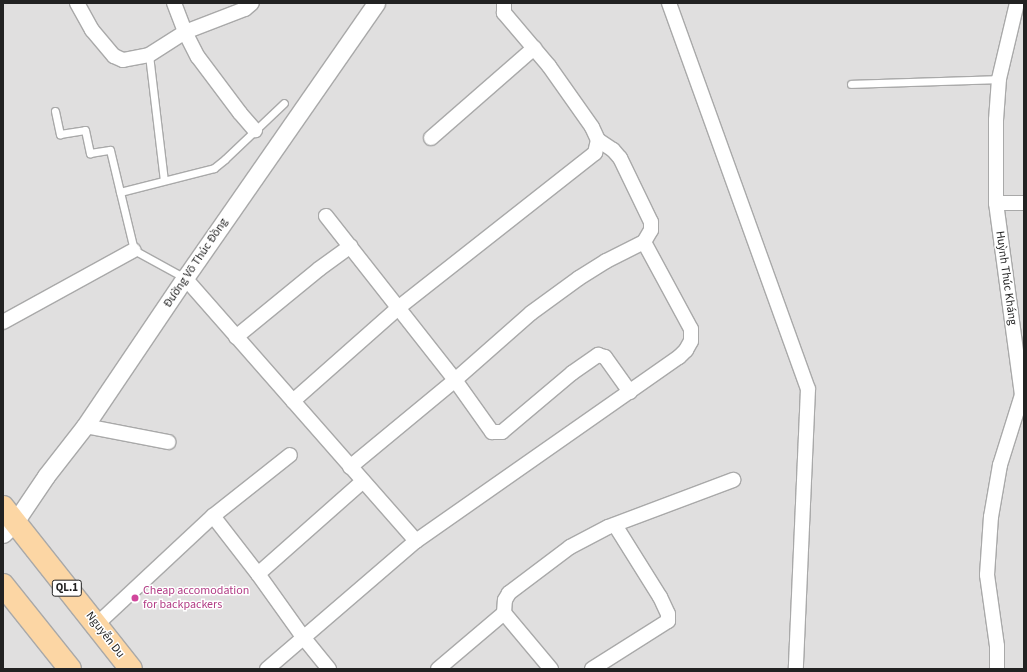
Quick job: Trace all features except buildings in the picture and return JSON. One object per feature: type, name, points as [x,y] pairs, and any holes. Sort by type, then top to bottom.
[{"type":"main road","name":"Nguyễn Du","points":[[7,521],[96,624],[131,669]]},
{"type":"main road","points":[[3,585],[70,669]]},
{"type":"street","points":[[77,3],[92,30],[114,56],[123,60],[149,55],[185,32],[245,8],[252,3]]},
{"type":"street","points":[[174,3],[185,32],[198,57],[240,113],[256,130]]},
{"type":"street","name":"Đường Võ Thúc Đồng","points":[[7,521],[46,476],[85,426],[185,278],[376,3]]},
{"type":"street","points":[[350,467],[455,380],[503,336],[557,294],[606,261],[644,242],[651,230],[651,222],[620,158],[613,150],[598,140],[592,127],[549,66],[504,13],[504,3]]},
{"type":"street","points":[[669,3],[808,389],[796,669]]},
{"type":"street","name":"Huỳnh Thúc Kháng","points":[[997,669],[997,646],[987,575],[991,517],[1000,465],[1022,395],[996,203],[996,120],[999,79],[1017,3]]},
{"type":"street","points":[[431,138],[534,48]]},
{"type":"street","points":[[293,401],[398,308],[595,153],[598,140]]},
{"type":"street","points":[[996,203],[1024,203]]},
{"type":"street","points":[[326,216],[455,380],[492,432],[502,432],[572,373],[598,355],[605,357],[630,392]]},
{"type":"street","points":[[267,669],[302,637],[416,541],[630,392],[679,357],[686,350],[692,336],[691,329],[644,242]]},
{"type":"street","points":[[236,337],[319,269],[351,246]]},
{"type":"street","points":[[3,322],[134,250]]},
{"type":"street","points":[[185,278],[416,541]]},
{"type":"street","points":[[85,426],[168,442]]},
{"type":"street","points":[[96,624],[213,516],[290,455]]},
{"type":"street","points":[[438,669],[504,613],[507,596],[519,584],[570,547],[608,527],[733,480]]},
{"type":"street","points":[[258,574],[363,481]]},
{"type":"street","points":[[213,516],[258,574],[302,637],[329,669]]},
{"type":"street","points":[[592,669],[668,621],[668,614],[660,598],[615,525]]},
{"type":"street","points":[[504,613],[551,669]]},
{"type":"lane","points":[[149,55],[164,180]]},
{"type":"lane","points":[[851,84],[999,79]]},
{"type":"lane","points":[[120,192],[214,168],[284,103]]},
{"type":"lane","points":[[55,111],[60,134],[85,130],[90,154],[110,150],[134,250],[185,278]]},
{"type":"shaded area","points":[[3,3],[1024,3],[1024,669],[3,669]]},
{"type":"place","name":"Cheap accomodation for backpackers","points":[[135,598]]}]
